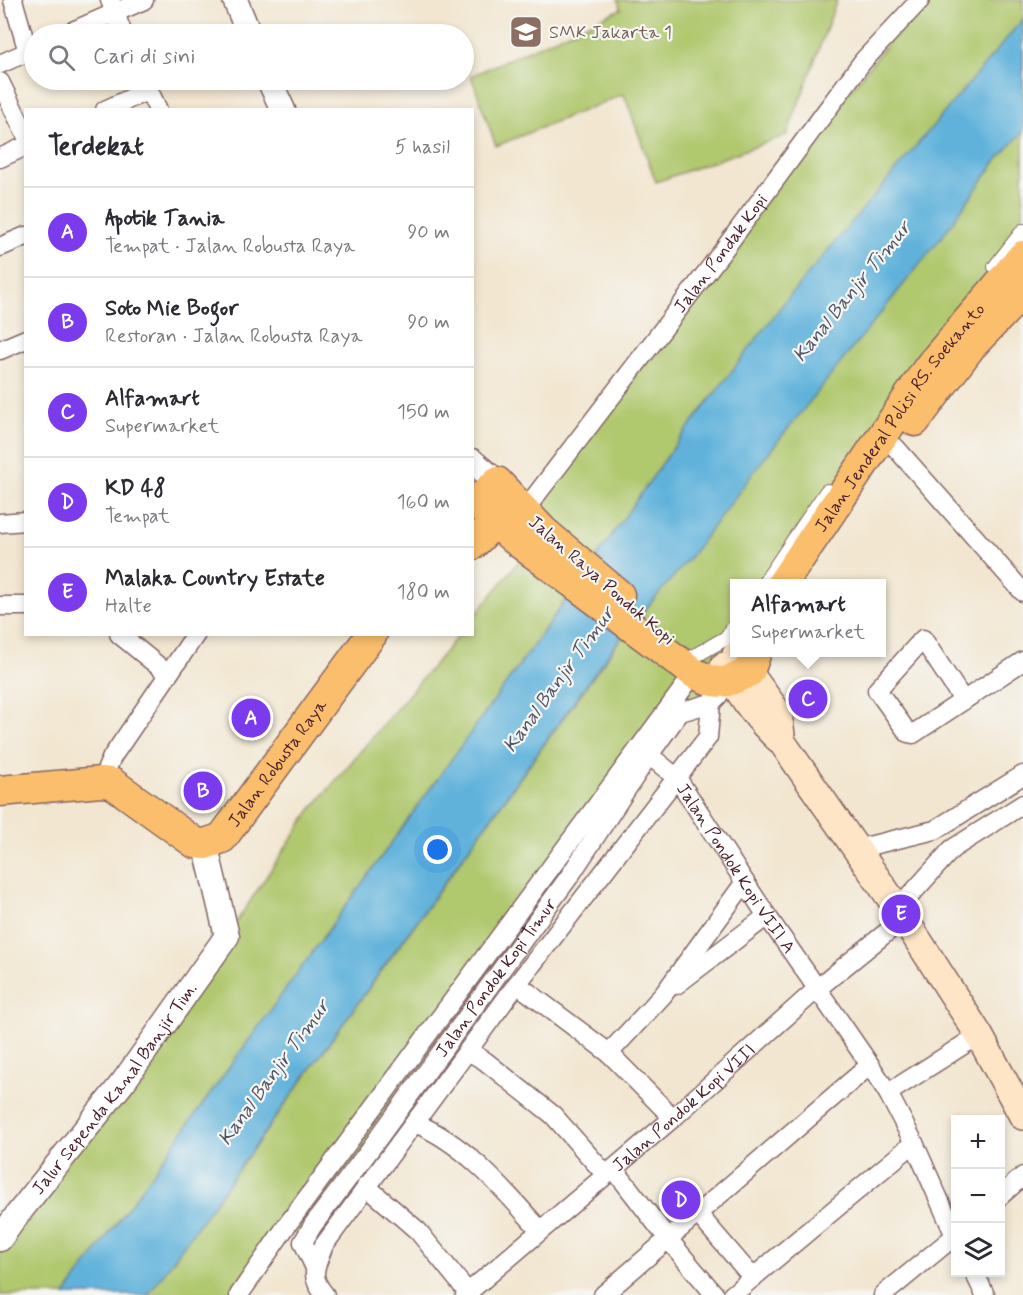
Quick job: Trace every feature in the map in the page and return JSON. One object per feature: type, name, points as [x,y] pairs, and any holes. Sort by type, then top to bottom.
[{"type":"main road","name":"Jalan Jenderal Polisi RS. Soekanto","points":[[805,579],[895,447],[1009,295],[1023,256]]},
{"type":"main road","name":"Jalan Jenderal Polisi RS. Soekanto","points":[[785,579],[929,367],[1009,295]]},
{"type":"main road","name":"Jalan Raya Pondok Kopi","points":[[483,489],[532,531]]},
{"type":"main road","name":"Jalan Raya Pondok Kopi","points":[[483,489],[683,661],[711,682],[734,666]]},
{"type":"main road","points":[[474,535],[483,489]]},
{"type":"main road","name":"Jalan Robusta Raya","points":[[205,844],[222,838],[373,636]]},
{"type":"main road","points":[[734,666],[778,713],[782,742],[901,914],[979,1035],[1023,1116]]},
{"type":"main road","points":[[0,791],[112,783],[195,843],[205,844]]},
{"type":"street","points":[[13,0],[24,31]]},
{"type":"street","points":[[83,24],[112,7],[144,0]]},
{"type":"street","points":[[235,0],[245,24]]},
{"type":"street","name":"Jalan Pondak Kopi","points":[[532,531],[722,252],[863,61],[920,0]]},
{"type":"street","points":[[112,7],[119,24]]},
{"type":"street","points":[[0,64],[24,53]]},
{"type":"street","points":[[0,82],[23,148],[0,158]]},
{"type":"street","points":[[108,108],[138,90]]},
{"type":"street","points":[[148,90],[157,108]]},
{"type":"street","points":[[274,90],[282,108]]},
{"type":"street","points":[[858,448],[1023,231]]},
{"type":"street","points":[[0,247],[24,237]]},
{"type":"street","points":[[0,350],[24,340]]},
{"type":"street","points":[[895,447],[1023,592]]},
{"type":"street","points":[[767,579],[834,481]]},
{"type":"street","points":[[0,523],[24,521]]},
{"type":"street","points":[[0,606],[24,606]]},
{"type":"street","points":[[121,636],[168,674]]},
{"type":"street","points":[[101,782],[112,757],[195,636]]},
{"type":"street","points":[[239,1295],[683,661],[726,638],[730,652]]},
{"type":"street","points":[[963,700],[922,639],[877,690],[910,734],[963,700],[1023,661]]},
{"type":"street","name":"Jalan Pondok Kopi Timur","points":[[315,1268],[303,1242],[313,1224],[372,1148],[569,878],[649,755],[680,712],[734,666]]},
{"type":"street","name":"Jalan Pondok Kopi Timur","points":[[325,1295],[313,1276],[324,1245],[517,984],[708,737],[734,666]]},
{"type":"street","name":"Jalan Pondok Kopi VIII A","points":[[649,755],[677,778],[767,916],[888,1093],[914,1143],[951,1227]]},
{"type":"street","points":[[856,849],[936,828],[1023,775]]},
{"type":"street","name":"Jalan Pondok Kopi VIII","points":[[467,1294],[673,1119],[901,914],[951,852],[1023,804]]},
{"type":"street","points":[[936,828],[951,852]]},
{"type":"street","name":"Jalur Sependa Kanal Banjir Tim.","points":[[0,1239],[124,1081],[227,936],[205,844]]},
{"type":"street","points":[[609,1053],[701,955],[745,882]]},
{"type":"street","points":[[701,955],[767,916]]},
{"type":"street","points":[[517,984],[609,1053],[673,1119]]},
{"type":"street","points":[[888,1093],[979,1035]]},
{"type":"street","points":[[468,1051],[485,1061],[553,1115],[610,1172],[715,1295]]},
{"type":"street","points":[[603,1295],[870,1065]]},
{"type":"street","points":[[416,1123],[435,1131],[491,1176],[540,1230]]},
{"type":"street","points":[[732,1295],[914,1143]]},
{"type":"street","points":[[1005,1192],[1023,1176]]},
{"type":"street","points":[[366,1186],[418,1231],[467,1294]]},
{"type":"street","points":[[698,1214],[753,1278]]},
{"type":"street","points":[[883,1295],[951,1239]]},
{"type":"street","points":[[976,1277],[985,1295]]},
{"type":"green space","points":[[618,0],[837,0],[787,135],[656,182],[624,94],[496,146],[474,84],[474,75],[621,9]]},
{"type":"green space","points":[[921,0],[1023,0],[1023,292],[994,289],[785,579],[730,579],[730,657],[724,666],[693,657],[543,531],[524,511]]},
{"type":"green space","points":[[528,550],[577,583],[66,1295],[0,1295],[0,1239],[227,936],[310,811],[458,636],[474,636],[474,617]]},
{"type":"green space","points":[[629,627],[718,696],[680,712],[303,1242],[287,1225],[239,1295],[148,1295]]},
{"type":"water","name":"Kanal Banjir Timur","points":[[1023,19],[1023,132],[997,160],[944,234],[759,465],[691,556],[615,645],[148,1295],[65,1295],[562,606],[673,448],[787,299]]},
{"type":"place","name":"SMK Jakarta 1","points":[[526,32]]},
{"type":"place","name":"Alfamart","points":[[808,699]]},
{"type":"place","name":"Apotik Tania","points":[[251,718]]},
{"type":"place","name":"Soto Mie Bogor","points":[[203,791]]},
{"type":"place","name":"Malaka Country Estate","points":[[901,914]]},
{"type":"place","name":"KD 48","points":[[681,1200]]}]
